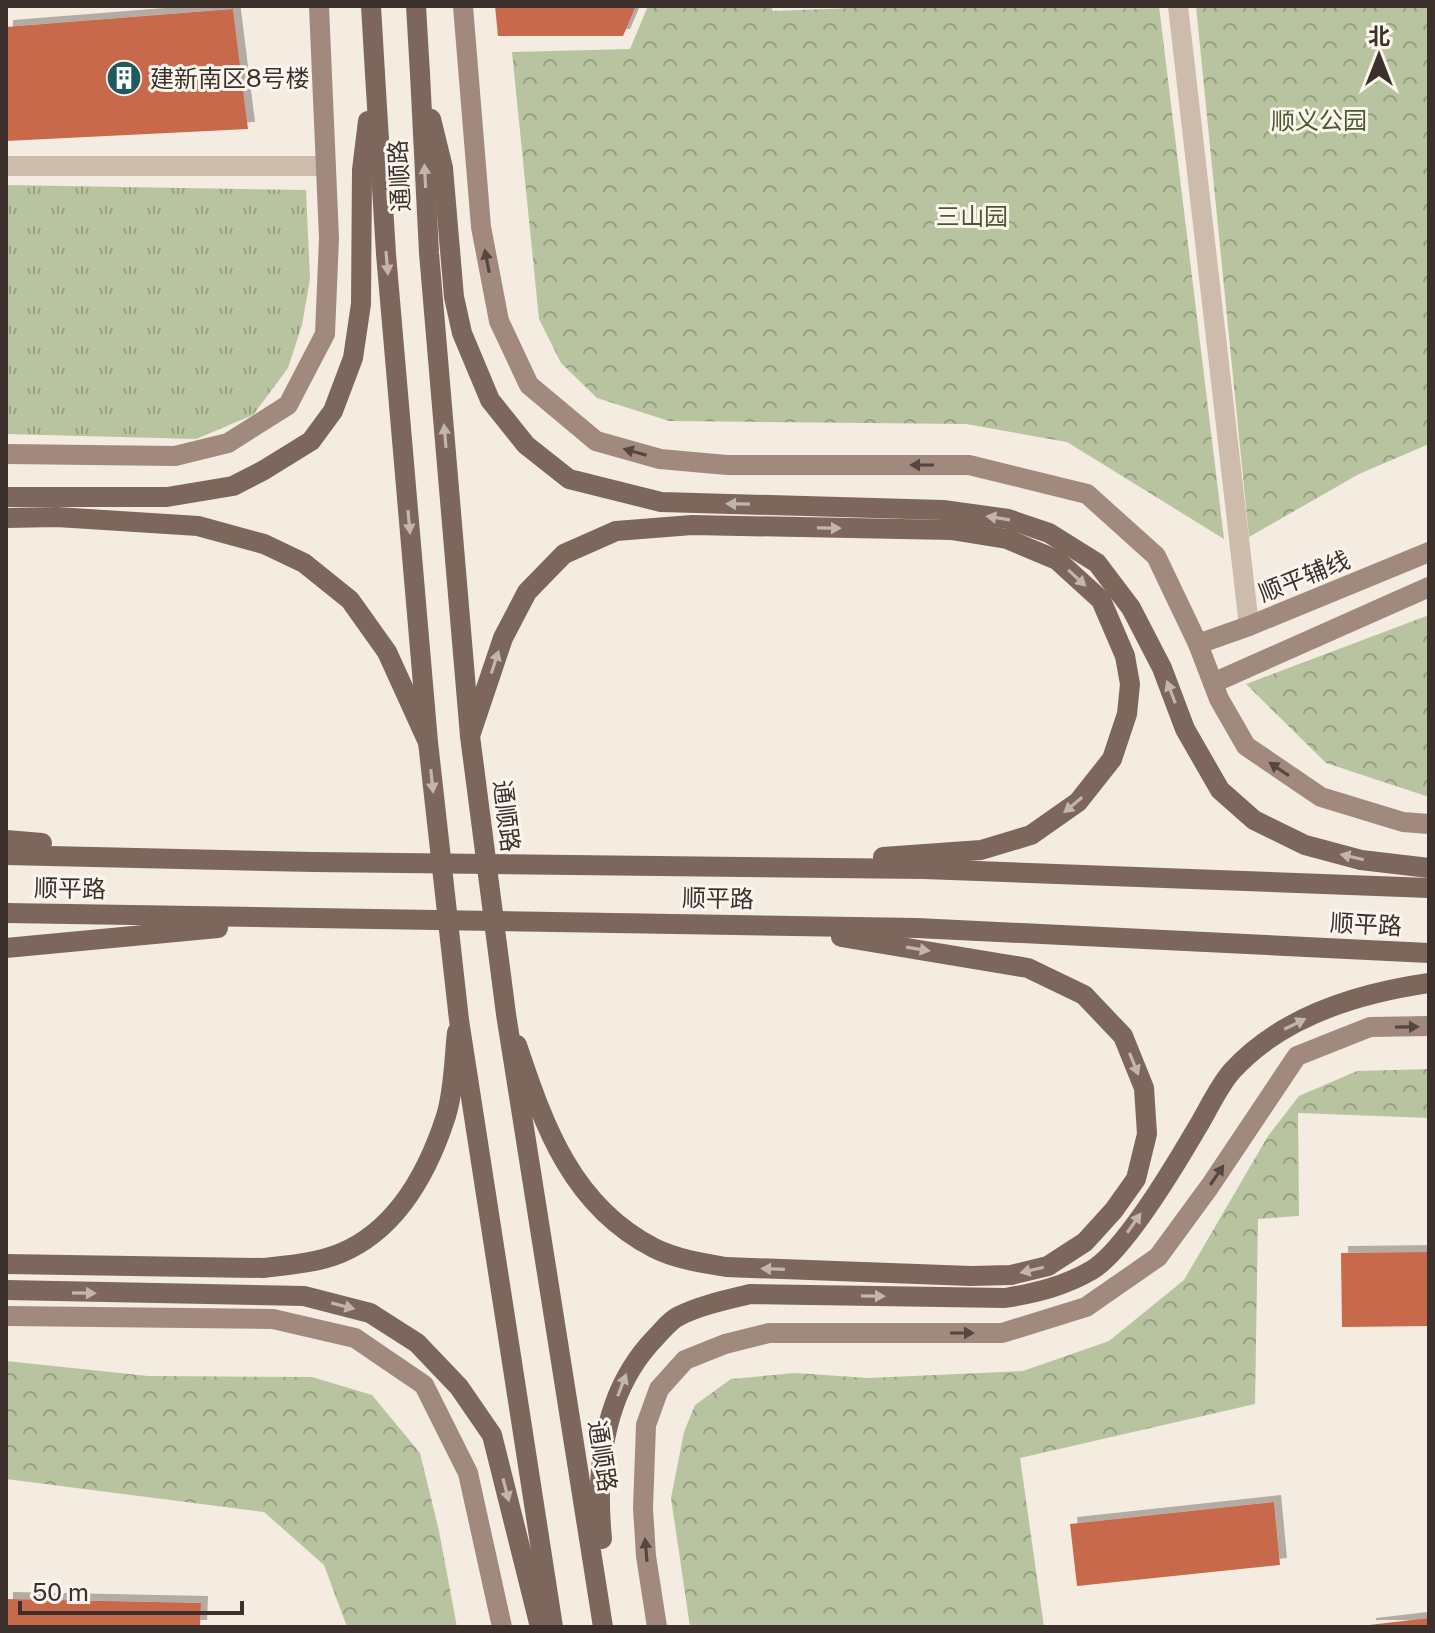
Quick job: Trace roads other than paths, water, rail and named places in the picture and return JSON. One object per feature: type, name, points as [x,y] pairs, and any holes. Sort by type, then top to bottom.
[{"type":"main road","name":"通顺路","points":[[371,6],[388,269],[428,742],[459,1020],[553,1627]]},
{"type":"main road","name":"通顺路","points":[[416,6],[429,253],[470,736],[506,1014],[603,1627]]},
{"type":"main road","points":[[6,497],[167,497],[233,486],[311,441],[333,411],[353,358],[361,304],[362,170],[375,74]]},
{"type":"main road","points":[[420,74],[443,168],[454,297],[462,333],[490,400],[526,445],[547,462],[569,479],[661,502],[943,510],[1008,519],[1049,533],[1097,563],[1131,608],[1162,668],[1185,729],[1220,790],[1254,820],[1305,845],[1361,860],[1429,868]]},
{"type":"main road","points":[[6,518],[57,517],[198,526],[264,544],[304,563],[350,600],[387,652],[428,742]]},
{"type":"main road","points":[[470,736],[503,638],[527,592],[564,554],[616,531],[692,525],[951,530],[1007,539],[1057,560],[1101,600],[1125,656],[1130,684],[1127,714],[1112,759],[1078,802],[1031,835],[981,850],[766,866]]},
{"type":"main road","points":[[6,840],[261,860]]},
{"type":"main road","name":"顺平路","points":[[6,855],[924,869],[1429,888]]},
{"type":"main road","name":"顺平路","points":[[6,913],[917,928],[1429,953]]},
{"type":"main road","points":[[6,948],[313,919]]},
{"type":"main road","points":[[506,1014],[541,1117],[564,1163],[596,1205],[627,1230],[655,1249],[692,1261],[726,1267],[1011,1275],[1048,1266],[1085,1242],[1114,1210],[1136,1179],[1147,1134],[1144,1088],[1123,1036],[1084,995],[1028,968],[849,938],[730,924]]},
{"type":"main road","points":[[610,1627],[600,1516],[600,1474],[606,1428],[628,1371],[676,1317],[750,1294],[1005,1298],[1045,1292],[1094,1269],[1121,1242],[1173,1168],[1231,1073],[1271,1036],[1323,1011],[1392,988],[1429,983]]},
{"type":"main road","points":[[6,1264],[263,1268],[303,1263],[342,1253],[390,1222],[422,1178],[447,1114],[459,1020]]},
{"type":"main road","points":[[6,1290],[304,1296],[370,1313],[417,1343],[459,1387],[492,1435],[540,1627]]},
{"type":"street","points":[[6,454],[175,456],[228,443],[288,405],[325,334],[329,238],[319,6]]},
{"type":"street","points":[[463,6],[481,227],[499,321],[529,385],[596,441],[660,459],[727,465],[969,465],[1087,494],[1156,556],[1198,644],[1219,699],[1246,746],[1321,797],[1403,822],[1429,824]]},
{"type":"street","points":[[1178,6],[1249,626]]},
{"type":"street","points":[[6,166],[326,166]]},
{"type":"street","name":"顺平辅线","points":[[1198,644],[1429,552]]},
{"type":"street","points":[[1213,683],[1429,587]]},
{"type":"street","points":[[657,1627],[646,1556],[643,1508],[646,1425],[659,1389],[685,1360],[725,1344],[769,1333],[1002,1333],[1086,1307],[1158,1257],[1297,1056],[1370,1027],[1429,1026]]},
{"type":"street","points":[[6,1316],[273,1319],[355,1338],[424,1385],[431,1398],[468,1473],[502,1627]]},
{"type":"place","name":"建新南区8号楼","points":[[124,78]]},
{"type":"park label","name":"顺义公园","points":[[1319,120]]},
{"type":"park label","name":"三山园","points":[[972,216]]}]
